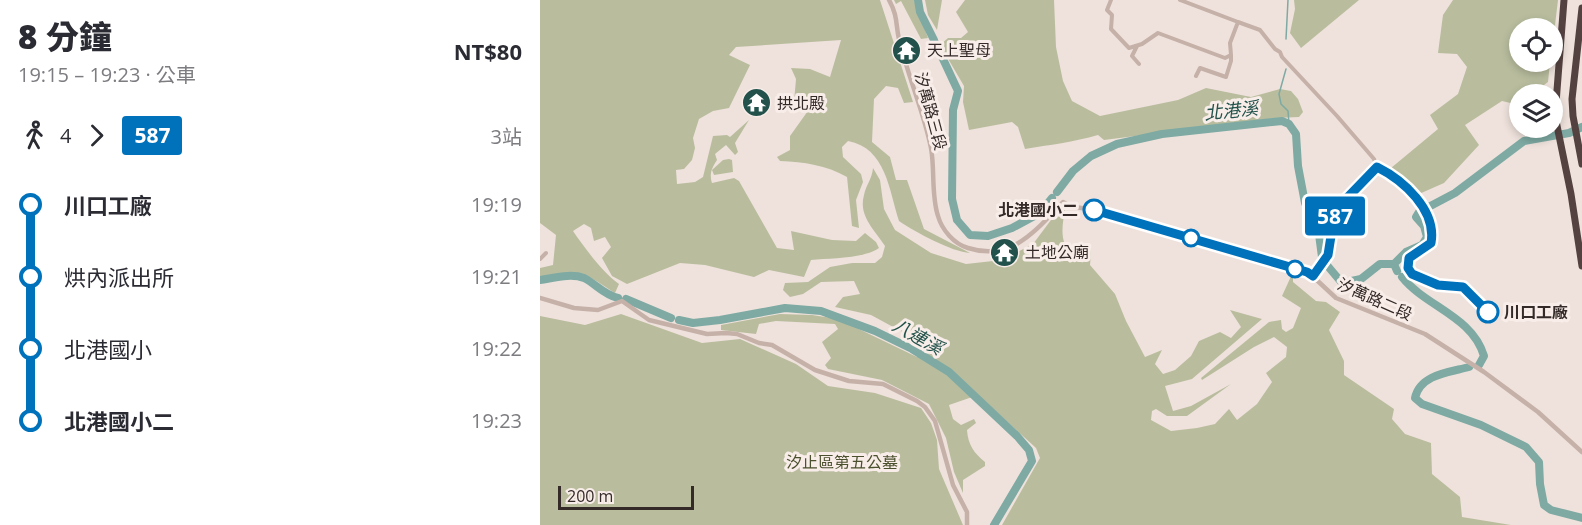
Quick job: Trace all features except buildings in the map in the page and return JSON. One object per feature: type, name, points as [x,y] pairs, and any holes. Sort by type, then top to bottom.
[{"type":"highway","points":[[1564,0],[1555,116],[1582,266]]},
{"type":"highway","points":[[1582,8],[1572,99],[1582,164]]},
{"type":"street","name":"汐萬路三段","points":[[889,0],[897,15],[899,42],[931,148],[937,215],[943,229],[962,246],[976,250],[1002,251],[1026,239],[1064,202]]},
{"type":"street","points":[[1111,0],[1107,10],[1112,15],[1111,29],[1130,48],[1158,33],[1225,58],[1231,55]]},
{"type":"street","points":[[1180,0],[1260,30],[1374,159],[1377,167],[1347,198],[1334,217],[1328,255],[1313,276]]},
{"type":"street","points":[[1196,76],[1200,68],[1226,77],[1232,61],[1230,43],[1238,22]]},
{"type":"street","points":[[1137,45],[1132,56],[1138,64]]},
{"type":"street","name":"汐萬路二段","points":[[1064,202],[1070,206],[1098,211],[1307,272],[1336,298],[1425,334],[1448,348],[1516,394],[1582,453]]},
{"type":"street","points":[[540,259],[546,253]]},
{"type":"street","points":[[540,298],[574,308],[598,310],[622,301],[649,320],[707,334],[737,334],[759,343],[772,345],[815,370],[849,381],[883,384],[917,401],[925,407],[935,421],[953,485],[967,512],[967,525]]},
{"type":"green space","points":[[540,0],[880,0],[913,102],[904,103],[898,88],[886,86],[874,99],[872,142],[890,157],[896,180],[907,180],[924,229],[970,253],[962,252],[924,236],[899,221],[884,172],[871,152],[861,145],[848,141],[842,147],[843,157],[861,174],[863,182],[856,200],[859,228],[852,226],[847,177],[823,167],[780,161],[777,157],[790,150],[790,136],[810,108],[802,105],[805,95],[798,93],[794,102],[796,79],[791,68],[810,69],[830,77],[841,40],[736,47],[729,55],[750,65],[729,108],[713,111],[699,119],[693,138],[695,148],[692,160],[684,169],[676,170],[677,184],[695,182],[703,177],[713,136],[727,135],[730,137],[749,120],[735,143],[738,152],[735,155],[726,145],[715,154],[717,160],[711,179],[712,183],[734,178],[739,181],[777,248],[794,250],[791,231],[832,240],[856,241],[865,233],[876,242],[879,248],[855,256],[811,260],[804,277],[769,270],[754,277],[705,265],[680,263],[627,284],[612,276],[602,258],[611,247],[605,237],[594,241],[591,228],[584,224],[573,231],[600,267],[619,284],[615,293],[580,274],[565,273],[540,277],[540,268],[553,265],[556,235],[540,223]]},
{"type":"green space","points":[[894,0],[914,0],[928,38],[921,39],[901,1],[896,4]]},
{"type":"green space","points":[[925,0],[942,0],[937,30],[928,15]]},
{"type":"green space","points":[[965,0],[1054,0],[1056,47],[1063,81],[1072,101],[1100,116],[1178,100],[1206,88],[1251,97],[1280,89],[1291,91],[1298,99],[1303,112],[1299,117],[1104,140],[1098,135],[1025,149],[1018,127],[1012,122],[969,130],[963,102],[964,86],[940,45],[948,38],[961,38],[968,32],[956,12]]},
{"type":"green space","points":[[1294,0],[1359,0],[1301,48],[1290,33],[1295,9]]},
{"type":"green space","points":[[1453,0],[1558,0],[1556,18],[1509,18],[1509,72],[1549,72],[1548,82],[1545,84],[1509,84],[1509,103],[1502,101],[1465,125],[1479,145],[1444,183],[1419,194],[1391,168],[1438,129],[1430,115],[1458,94],[1467,67],[1457,54],[1438,53],[1443,15]]},
{"type":"green space","points":[[723,160],[732,160],[733,172],[714,175],[712,170]]},
{"type":"green space","points":[[873,168],[880,180],[884,209],[895,230],[931,253],[966,264],[1002,260],[1033,244],[1060,208],[1065,209],[1063,234],[1065,245],[1073,256],[1080,254],[1088,244],[1091,252],[1090,265],[1115,294],[1145,357],[1162,350],[1155,364],[1163,374],[1175,370],[1191,356],[1199,341],[1220,332],[1231,338],[1241,327],[1230,310],[1262,319],[1192,379],[1165,386],[1173,411],[1191,406],[1231,384],[1187,416],[1167,416],[1156,409],[1152,411],[1151,420],[1171,431],[1215,424],[1229,409],[1237,420],[1257,404],[1272,382],[1266,373],[1286,357],[1287,347],[1274,337],[1202,380],[1201,378],[1269,322],[1281,320],[1282,329],[1286,332],[1293,328],[1301,308],[1282,296],[1293,272],[1297,274],[1293,277],[1293,282],[1316,301],[1326,302],[1340,312],[1329,330],[1344,361],[1344,375],[1394,409],[1392,419],[1405,434],[1431,443],[1432,474],[1460,497],[1462,517],[1511,525],[1002,525],[1040,458],[1036,448],[978,395],[949,405],[953,419],[961,425],[974,419],[976,423],[967,430],[970,444],[985,462],[985,466],[963,480],[963,493],[954,472],[946,438],[929,404],[882,380],[828,369],[825,365],[831,358],[822,342],[838,329],[835,324],[776,321],[759,324],[756,334],[721,330],[721,325],[780,314],[812,315],[838,319],[917,357],[921,351],[919,341],[871,315],[835,307],[843,297],[860,294],[854,281],[821,282],[803,294],[790,297],[783,290],[785,283],[808,282],[830,267],[852,263],[875,263],[882,257],[885,246],[868,222],[863,210],[864,195]]},
{"type":"green space","name":"汐止區第五公墓","points":[[621,314],[702,343],[740,339],[796,364],[828,386],[875,393],[921,408],[931,423],[937,440],[939,469],[963,525],[540,525],[540,316],[585,325]]},
{"type":"waterway","name":"北港溪","points":[[918,0],[920,12],[934,40]]},
{"type":"waterway","points":[[1286,39],[1288,0]]},
{"type":"waterway","name":"北港溪","points":[[936,44],[958,91],[953,110],[952,199],[957,220],[970,235],[988,236],[1012,228],[1040,213],[1052,198]]},
{"type":"waterway","points":[[1286,69],[1279,94],[1281,104],[1288,111],[1289,124]]},
{"type":"waterway","name":"北港溪","points":[[1057,192],[1073,171],[1091,156],[1117,144],[1162,134],[1282,121],[1289,124],[1296,134],[1298,166],[1305,203],[1318,227],[1322,257]]},
{"type":"waterway","points":[[1394,264],[1406,252],[1422,245],[1427,237],[1424,226],[1416,217],[1419,212],[1455,193],[1524,141],[1569,133],[1582,127]]},
{"type":"waterway","name":"北港溪","points":[[1326,264],[1342,283],[1361,279],[1380,264],[1394,264],[1397,271]]},
{"type":"waterway","name":"八連溪","points":[[540,280],[562,276],[584,278],[618,298]]},
{"type":"waterway","name":"北港溪","points":[[1402,277],[1423,296],[1470,331],[1484,356],[1479,365]]},
{"type":"waterway","name":"八連溪","points":[[626,299],[671,318]]},
{"type":"waterway","name":"八連溪","points":[[679,320],[693,323],[720,320],[785,308],[821,311],[875,331],[912,349],[949,372],[1029,450],[1032,461],[994,525]]},
{"type":"waterway","name":"北港溪","points":[[1469,367],[1430,379],[1418,390],[1415,398],[1422,404],[1481,425],[1526,447],[1539,462],[1544,505],[1551,510],[1582,518]]},
{"type":"bus line","name":"587","points":[[1094,210],[1307,272],[1313,276],[1328,255],[1334,217],[1347,198],[1377,167],[1390,174],[1419,200],[1428,218],[1431,243],[1409,258],[1408,268],[1412,274],[1438,285],[1463,287],[1488,312]]},
{"type":"place","name":"天上聖母","points":[[906,50]]},
{"type":"place","name":"拱北殿","points":[[756,103]]},
{"type":"place","name":"北港國小二","points":[[1094,210]]},
{"type":"place","name":"土地公廟","points":[[1004,252]]},
{"type":"place","name":"川口工廠","points":[[1488,312]]}]
